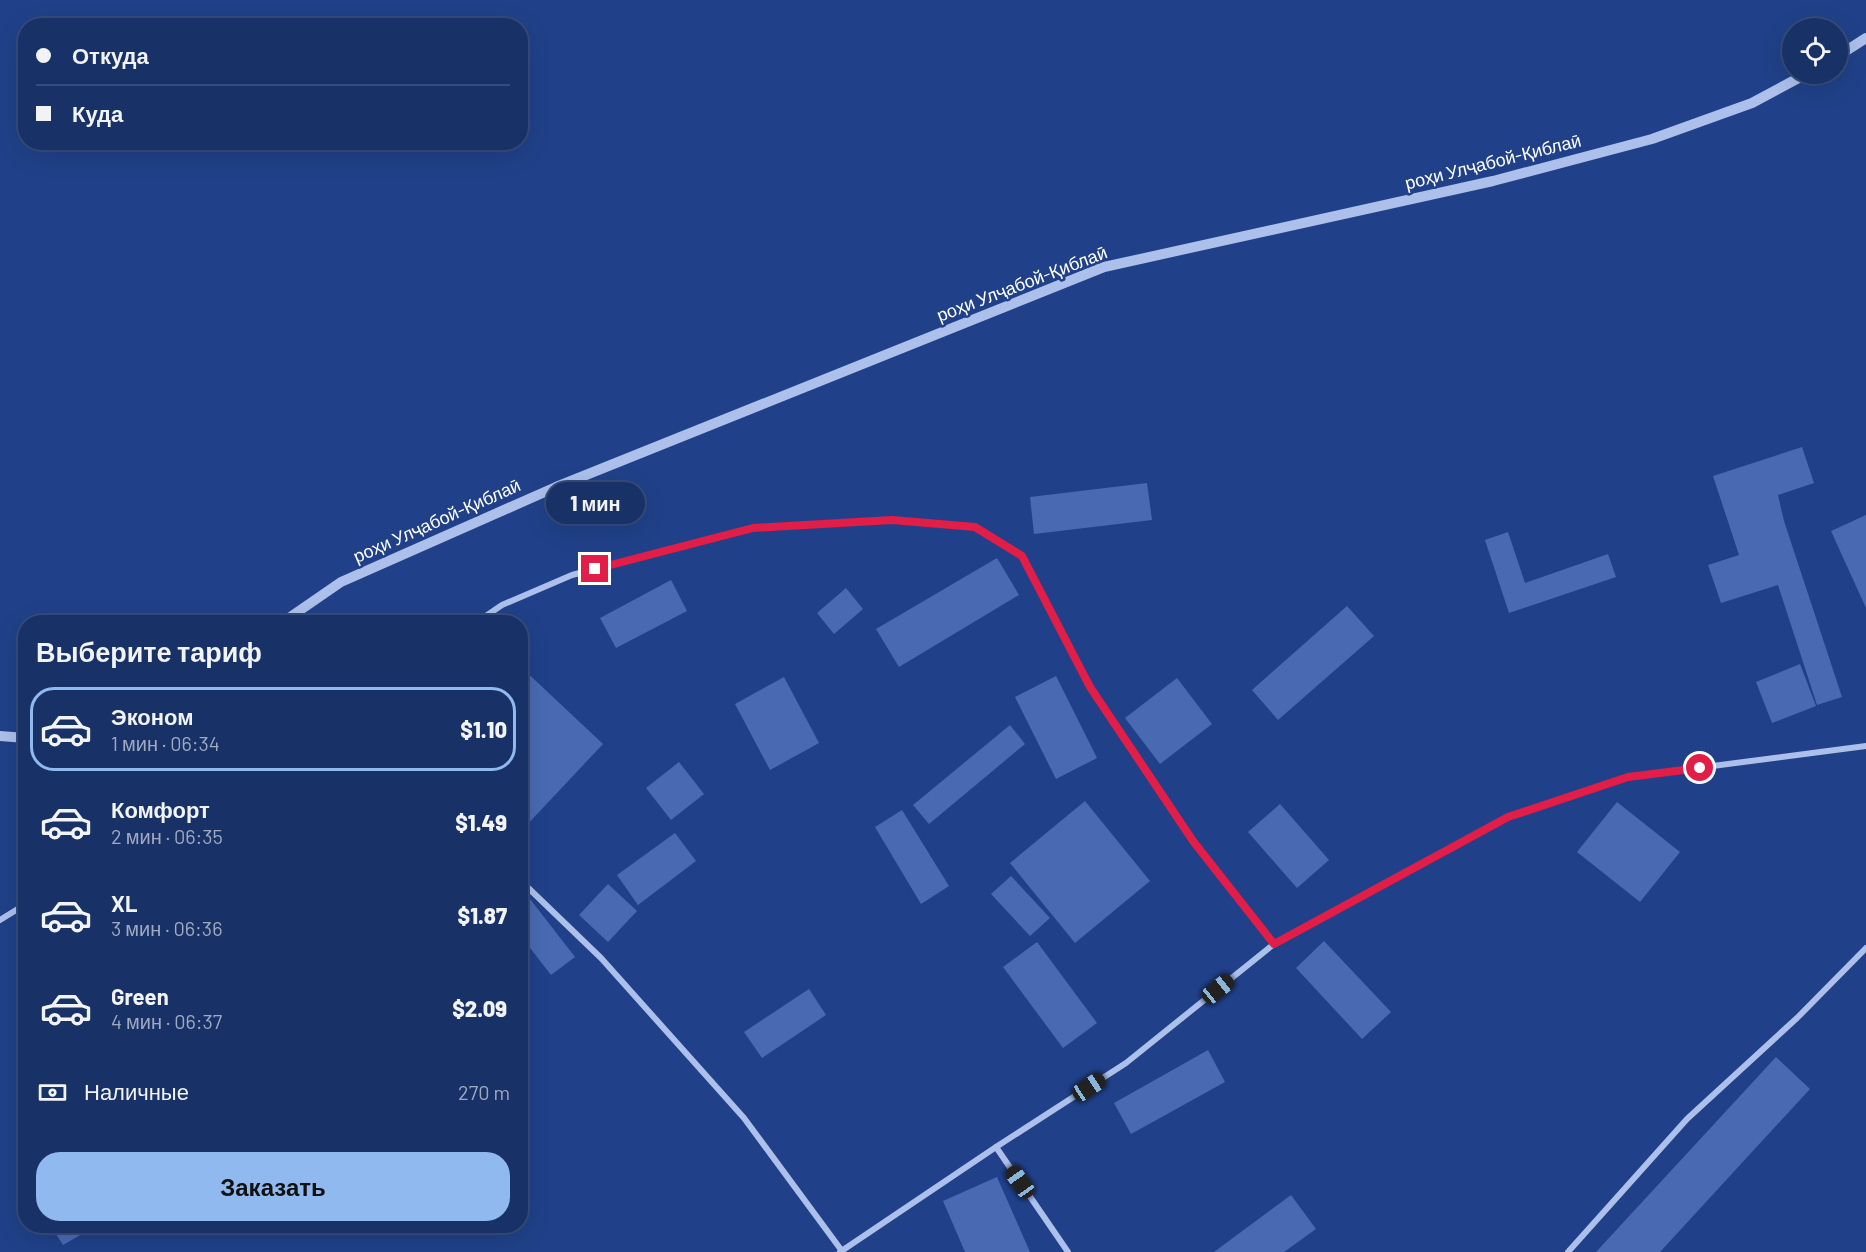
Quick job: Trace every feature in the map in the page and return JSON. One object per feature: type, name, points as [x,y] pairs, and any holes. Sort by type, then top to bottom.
[{"type":"street","points":[[1848,50],[1866,38]]},
{"type":"street","name":"роҳи Улҷабой-Қиблаӣ","points":[[293,615],[341,582],[556,487],[1104,267],[1493,181],[1652,139],[1752,103],[1787,84]]},
{"type":"street","points":[[487,615],[502,605],[572,575],[753,528],[892,520],[975,527],[1022,556],[1090,687],[1193,841],[1274,944]]},
{"type":"street","points":[[0,736],[18,737]]},
{"type":"street","points":[[528,888],[601,958],[744,1118],[841,1251],[996,1147],[1126,1064],[1274,944],[1508,817],[1628,777],[1866,746]]},
{"type":"street","points":[[0,920],[18,909]]},
{"type":"street","points":[[1568,1252],[1687,1119],[1797,1018],[1866,948]]},
{"type":"street","points":[[996,1147],[1068,1252]]},
{"type":"building","points":[[1802,447],[1814,483],[1778,495],[1784,521],[1842,697],[1817,705],[1778,585],[1721,603],[1708,565],[1739,555],[1713,476]]},
{"type":"building","points":[[1147,483],[1152,520],[1034,534],[1030,497]]},
{"type":"building","points":[[1866,515],[1866,608],[1831,531]]},
{"type":"building","points":[[1508,532],[1525,583],[1608,554],[1616,577],[1509,613],[1485,540]]},
{"type":"building","points":[[997,558],[1019,595],[899,667],[876,629]]},
{"type":"building","points":[[671,580],[687,611],[616,648],[600,618]]},
{"type":"building","points":[[846,588],[863,609],[834,634],[817,613]]},
{"type":"building","points":[[1347,606],[1374,636],[1278,720],[1252,690]]},
{"type":"building","points":[[1800,664],[1816,706],[1772,723],[1756,682]]},
{"type":"building","points":[[528,674],[603,744],[528,824]]},
{"type":"building","points":[[1056,676],[1097,758],[1056,779],[1015,697]]},
{"type":"building","points":[[784,677],[819,743],[770,770],[735,704]]},
{"type":"building","points":[[1177,678],[1212,724],[1160,764],[1125,718]]},
{"type":"building","points":[[1010,725],[1025,744],[929,824],[913,805]]},
{"type":"building","points":[[679,762],[704,794],[671,820],[646,788]]},
{"type":"building","points":[[1085,801],[1150,881],[1075,943],[1010,863]]},
{"type":"building","points":[[1617,802],[1680,852],[1640,902],[1577,852]]},
{"type":"building","points":[[1280,804],[1329,860],[1297,888],[1248,832]]},
{"type":"building","points":[[902,810],[949,886],[921,904],[875,827]]},
{"type":"building","points":[[675,833],[696,861],[638,905],[617,875]]},
{"type":"building","points":[[1011,876],[1050,918],[1030,936],[991,894]]},
{"type":"building","points":[[608,884],[637,911],[608,942],[579,915]]},
{"type":"building","points":[[528,896],[575,957],[551,975],[528,945]]},
{"type":"building","points":[[1324,941],[1391,1012],[1362,1039],[1296,968]]},
{"type":"building","points":[[1037,942],[1097,1023],[1063,1048],[1003,967]]},
{"type":"building","points":[[809,989],[826,1015],[762,1058],[744,1032]]},
{"type":"building","points":[[1208,1050],[1225,1082],[1131,1134],[1114,1103]]},
{"type":"building","points":[[1776,1057],[1810,1089],[1660,1252],[1596,1252]]},
{"type":"building","points":[[997,1177],[1030,1252],[965,1252],[943,1201]]},
{"type":"building","points":[[1291,1195],[1316,1229],[1284,1252],[1214,1252]]},
{"type":"building","points":[[55,1233],[84,1233],[63,1245]]},
{"type":"route","points":[[595,569],[753,528],[892,520],[975,527],[1022,556],[1090,687],[1193,841],[1274,944],[1508,817],[1628,777],[1700,768]]}]
